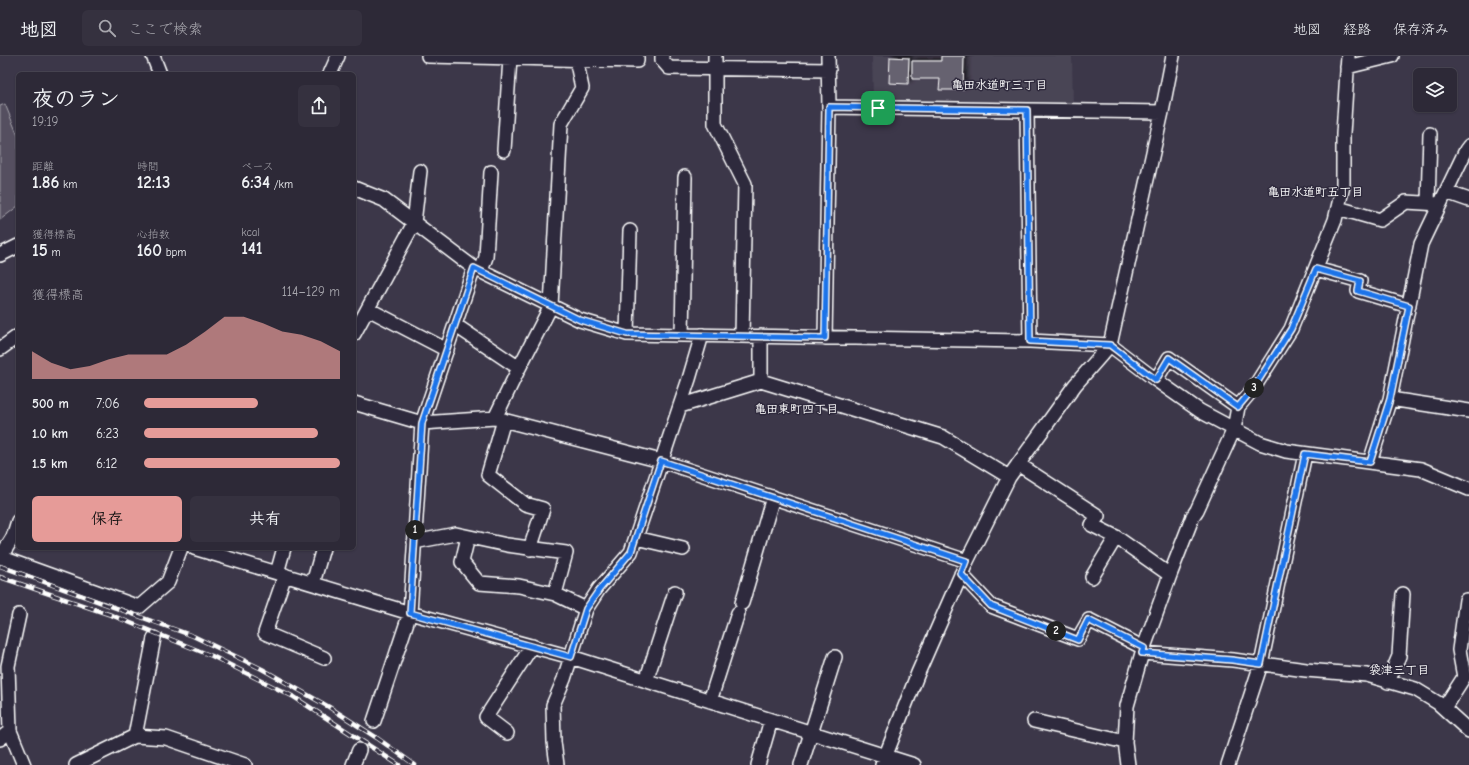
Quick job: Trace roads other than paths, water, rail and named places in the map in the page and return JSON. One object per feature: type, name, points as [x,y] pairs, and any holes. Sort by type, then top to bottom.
[{"type":"street","points":[[153,56],[159,72]]},
{"type":"street","points":[[331,72],[338,56]]},
{"type":"street","points":[[428,56],[510,58],[534,57],[638,61],[637,56]]},
{"type":"street","points":[[662,56],[662,60],[669,68],[715,62],[829,70]]},
{"type":"street","points":[[825,338],[829,107],[828,56]]},
{"type":"street","points":[[884,761],[918,673],[966,561],[1009,477],[1074,385],[1110,345],[1173,56]]},
{"type":"street","points":[[1128,765],[1125,742],[1127,706],[1143,650],[1170,575],[1193,516],[1234,429],[1238,407],[1253,389],[1291,329],[1335,220],[1343,186],[1343,134],[1348,61],[1392,56]]},
{"type":"street","points":[[504,150],[510,58]]},
{"type":"street","points":[[530,549],[543,509],[525,504],[488,475],[500,419],[519,368],[551,306],[561,124],[582,88],[576,59]]},
{"type":"street","points":[[715,62],[715,124],[745,184],[742,336]]},
{"type":"street","points":[[829,107],[1162,112]]},
{"type":"street","points":[[1027,110],[1030,341]]},
{"type":"street","points":[[1370,462],[1390,399],[1421,244],[1434,204],[1430,134]]},
{"type":"street","points":[[1338,208],[1380,220],[1406,202],[1434,204],[1446,192],[1469,146]]},
{"type":"street","points":[[356,330],[414,223],[420,171]]},
{"type":"street","points":[[374,721],[410,613],[422,423],[454,325],[477,270],[486,257],[491,172]]},
{"type":"street","points":[[682,335],[685,177]]},
{"type":"street","points":[[356,189],[384,200],[477,270],[580,320],[627,334],[1030,341],[1110,345],[1156,380],[1200,410],[1260,443],[1286,451],[1421,469],[1469,488]]},
{"type":"street","points":[[1446,192],[1469,200]]},
{"type":"street","points":[[627,334],[630,231]]},
{"type":"street","points":[[0,255],[16,247]]},
{"type":"street","points":[[1316,269],[1360,281],[1358,291],[1409,306]]},
{"type":"street","points":[[368,308],[447,350]]},
{"type":"street","points":[[454,325],[519,368]]},
{"type":"street","points":[[558,765],[554,742],[553,705],[571,657],[586,609],[599,590],[631,552],[702,335]]},
{"type":"street","points":[[761,336],[761,381]]},
{"type":"street","points":[[0,349],[16,337]]},
{"type":"street","points":[[1156,380],[1169,358],[1238,407]]},
{"type":"street","points":[[680,406],[761,381],[943,437],[1009,477]]},
{"type":"street","points":[[1390,399],[1469,411]]},
{"type":"street","points":[[356,404],[422,423],[500,419],[661,461],[966,561]]},
{"type":"street","points":[[1228,765],[1261,664],[1305,454]]},
{"type":"street","points":[[1018,464],[1098,516],[1092,525],[1116,537],[1170,575]]},
{"type":"street","points":[[710,701],[740,608],[773,497]]},
{"type":"street","points":[[16,527],[13,537],[0,558],[139,607],[168,582],[181,550]]},
{"type":"street","points":[[414,542],[456,534],[507,545],[566,554],[555,594]]},
{"type":"street","points":[[468,537],[462,562],[479,583],[519,586],[555,594],[586,609]]},
{"type":"street","points":[[1092,577],[1116,537]]},
{"type":"street","points":[[636,538],[683,549]]},
{"type":"street","points":[[201,550],[410,613],[571,657],[810,733],[884,761],[914,765]]},
{"type":"street","points":[[284,550],[281,574],[265,633],[324,658]]},
{"type":"street","points":[[313,584],[323,550]]},
{"type":"street","points":[[961,574],[991,606],[1078,640],[1088,620],[1143,650],[1306,670],[1367,675],[1415,689],[1438,703],[1469,732]]},
{"type":"street","points":[[646,681],[675,592]]},
{"type":"street","points":[[1388,682],[1400,656],[1403,594]]},
{"type":"street","points":[[1444,708],[1464,677],[1460,650],[1466,600]]},
{"type":"street","points":[[19,615],[8,666],[5,735],[24,765]]},
{"type":"street","points":[[135,736],[154,638]]},
{"type":"street","points":[[507,733],[486,717],[532,646]]},
{"type":"street","points":[[801,765],[834,657]]},
{"type":"street","points":[[758,765],[770,720]]},
{"type":"street","points":[[1034,721],[1125,742]]},
{"type":"street","points":[[76,765],[135,736],[166,738],[245,765]]},
{"type":"street","points":[[353,765],[359,750]]},
{"type":"railway","points":[[0,566],[193,636],[262,669],[329,707],[415,765]]},
{"type":"railway","points":[[0,577],[111,615],[212,656],[294,697],[399,765]]},
{"type":"district","name":"亀田水道町三丁目","points":[[999,85]]},
{"type":"district","name":"亀田水道町五丁目","points":[[1315,192]]},
{"type":"district","name":"亀田東町四丁目","points":[[796,409]]},
{"type":"district","name":"袋津三丁目","points":[[1399,670]]}]
